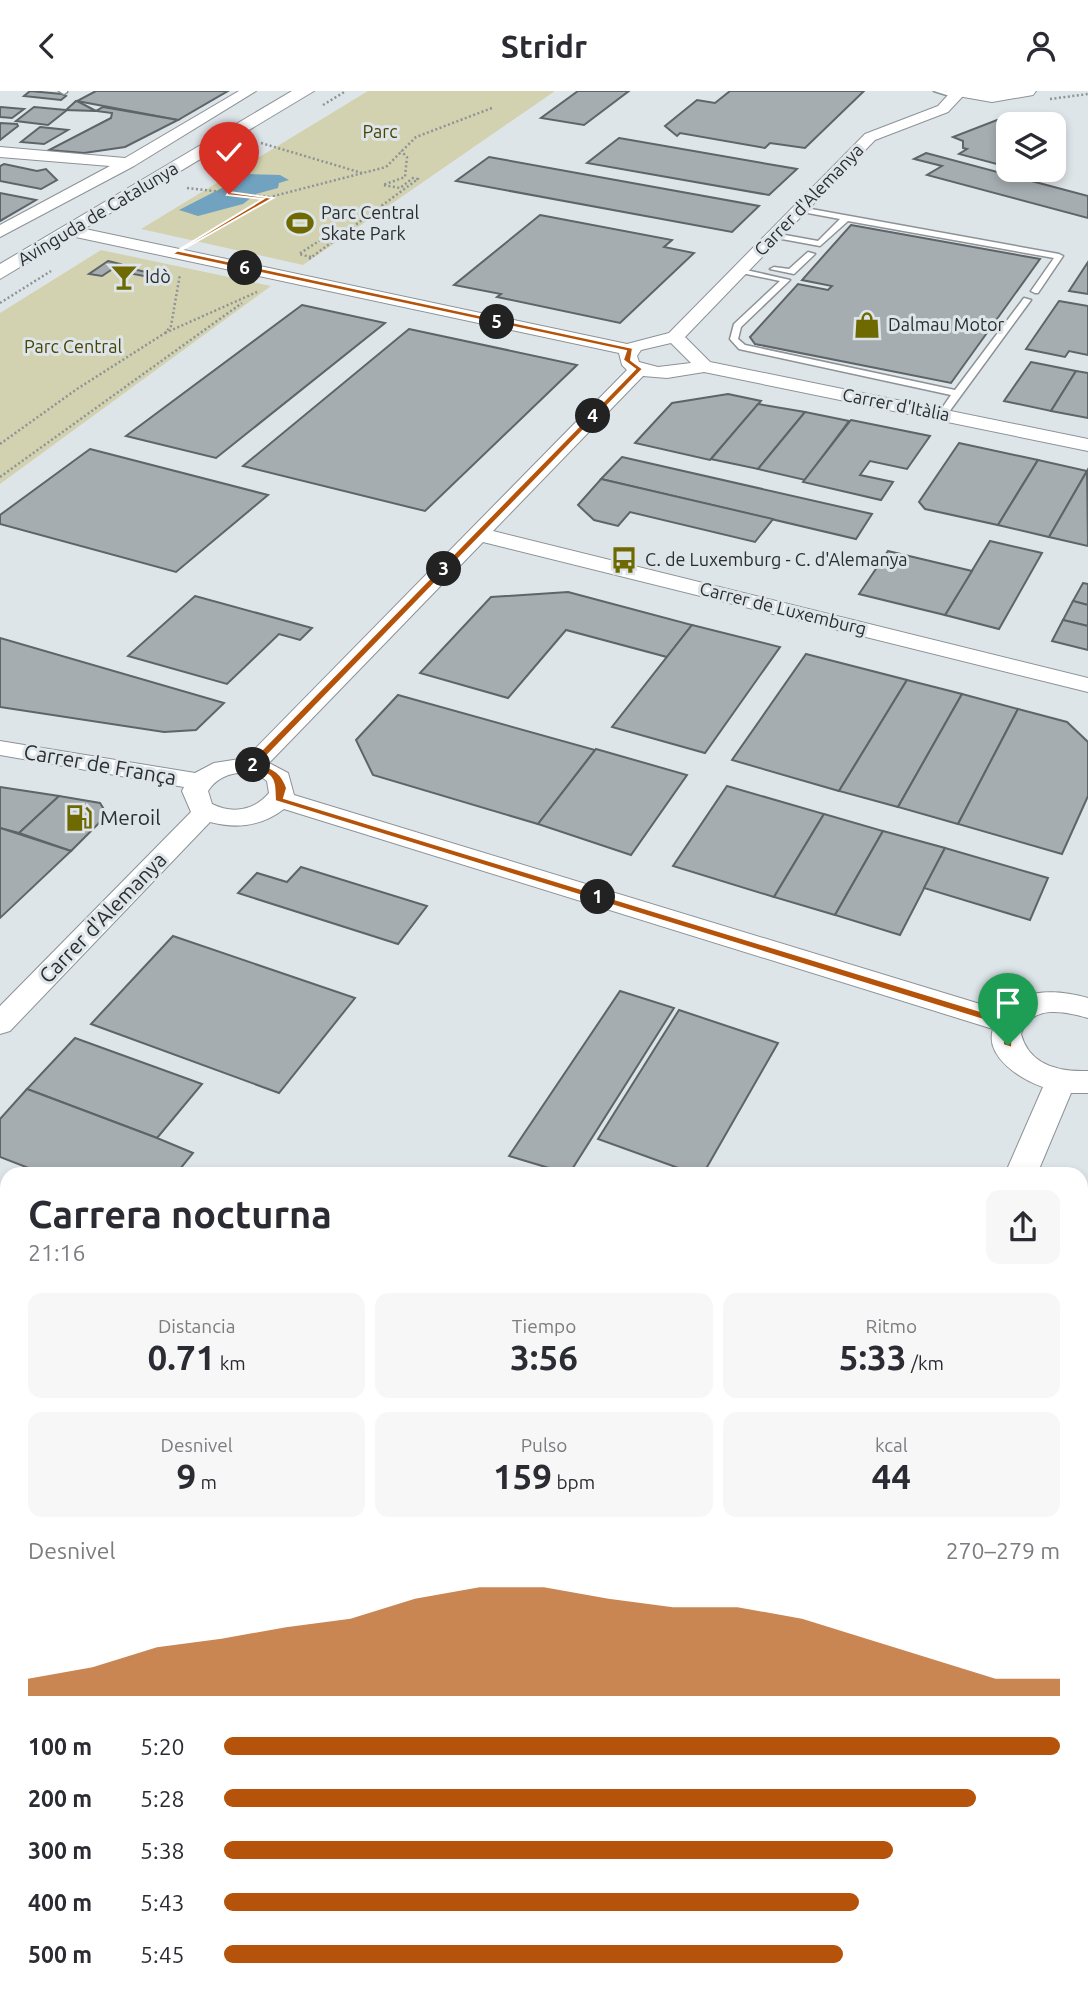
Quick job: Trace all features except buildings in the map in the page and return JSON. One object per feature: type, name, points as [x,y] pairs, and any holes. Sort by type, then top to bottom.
[{"type":"street","points":[[0,232],[128,163],[249,91]]},
{"type":"street","name":"Avinguda de Catalunya","points":[[0,258],[281,91]]},
{"type":"street","name":"Avinguda de Catalunya","points":[[0,273],[305,91]]},
{"type":"street","points":[[955,93],[992,96],[1032,93]]},
{"type":"street","name":"Carrer d'Alemanya","points":[[675,337],[870,137],[943,109],[955,93]]},
{"type":"street","points":[[0,152],[128,163]]},
{"type":"street","points":[[71,231],[630,350],[675,337],[704,366]]},
{"type":"street","points":[[630,350],[627,360],[639,369],[670,373],[704,366]]},
{"type":"street","name":"Carrer d'Itàlia","points":[[704,366],[1088,445]]},
{"type":"street","points":[[253,765],[639,369]]},
{"type":"street","name":"Carrer de Luxemburg","points":[[477,534],[1088,685]]},
{"type":"street","name":"Carrer de França","points":[[0,748],[200,782]]},
{"type":"street","points":[[253,765],[268,770],[279,778],[282,788],[279,799],[269,809],[245,817],[220,816],[206,811],[195,795],[200,782],[222,768],[253,765]]},
{"type":"street","points":[[279,799],[1009,1023]]},
{"type":"street","name":"Carrer d'Alemanya","points":[[0,1024],[206,811]]},
{"type":"street","points":[[1025,1167],[1074,1082],[1031,1070],[1015,1056],[1007,1039],[1009,1023],[1021,1010],[1040,1003],[1064,1002],[1088,1008]]},
{"type":"lane","points":[[937,91],[955,93]]},
{"type":"lane","points":[[800,209],[1059,255],[1035,291]]},
{"type":"lane","points":[[775,235],[820,244],[846,218]]},
{"type":"lane","points":[[744,267],[792,272],[811,254]]},
{"type":"lane","points":[[744,267],[786,280],[737,326],[734,339],[742,347],[957,393]]},
{"type":"lane","points":[[943,414],[1027,300]]},
{"type":"path","points":[[1032,93],[1088,94]]},
{"type":"path","points":[[165,333],[171,326],[179,253],[270,198],[386,167],[416,137],[492,108]]},
{"type":"path","points":[[261,143],[325,165],[363,173]]},
{"type":"path","points":[[303,263],[418,179],[413,178],[400,188],[383,185],[405,177],[407,157],[401,151]]},
{"type":"path","points":[[187,188],[270,198]]},
{"type":"path","points":[[312,257],[299,254],[322,239]]},
{"type":"path","points":[[0,477],[282,275]]},
{"type":"path","points":[[0,445],[77,389],[165,333],[251,296]]},
{"type":"green space","name":"Parc","points":[[368,91],[555,91],[303,265],[141,229]]},
{"type":"green space","name":"Parc Central","points":[[101,250],[271,286],[0,484],[0,313]]},
{"type":"water","points":[[249,174],[280,175],[289,180],[279,183],[278,188],[256,194],[243,204],[198,216],[179,210]]},
{"type":"place","name":"Parc Central Skate Park","points":[[300,223]]},
{"type":"place","name":"Idò","points":[[124,277]]},
{"type":"place","name":"Dalmau Motor","points":[[867,325]]},
{"type":"place","name":"C. de Luxemburg - C. d'Alemanya","points":[[624,560]]},
{"type":"place","name":"Meroil","points":[[79,818]]},
{"type":"route","points":[[229,194],[270,198],[174,252],[630,350],[627,360],[639,369],[253,765],[274,773],[279,778],[282,794],[279,799],[1009,1023],[1006,1034],[1008,1045]]}]
